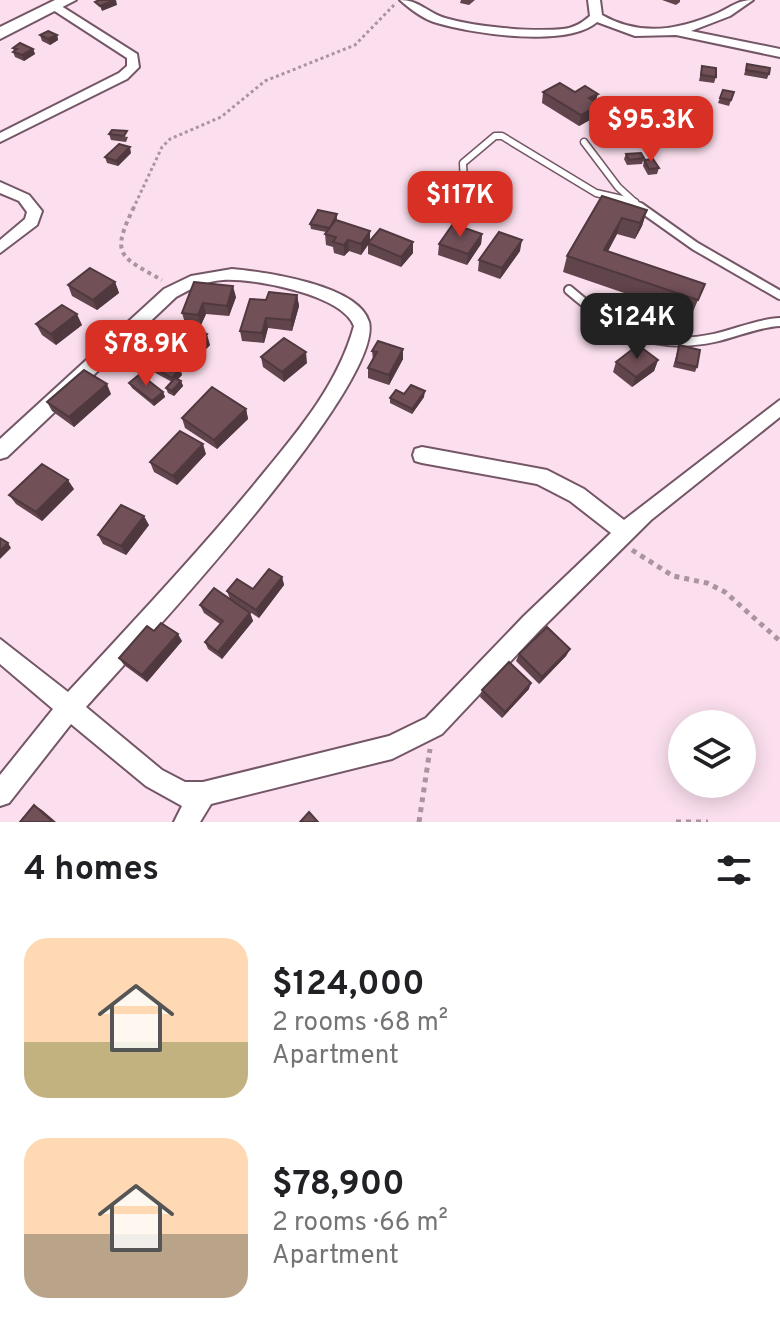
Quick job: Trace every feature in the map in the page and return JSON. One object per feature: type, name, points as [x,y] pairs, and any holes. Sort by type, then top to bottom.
[{"type":"main road","points":[[0,34],[61,3]]},
{"type":"street","points":[[406,0],[438,20],[497,31],[563,33],[583,28],[596,17]]},
{"type":"street","points":[[594,0],[596,17]]},
{"type":"street","points":[[680,32],[718,17],[747,0]]},
{"type":"street","points":[[0,138],[123,76],[133,67],[133,57],[61,3]]},
{"type":"street","points":[[596,17],[619,29],[642,34],[680,32],[780,53]]},
{"type":"street","points":[[0,187],[24,198],[35,211],[32,221],[0,248]]},
{"type":"street","points":[[0,451],[170,293],[191,281],[214,273],[240,273],[290,285],[342,301],[357,313],[362,325],[357,351],[328,404],[289,458],[69,708],[0,794]]},
{"type":"street","points":[[0,650],[154,778],[183,794],[203,794],[392,747],[434,726],[532,623],[644,514],[780,407]]},
{"type":"street","points":[[422,455],[540,476],[577,495],[621,536]]},
{"type":"street","points":[[186,822],[203,794]]},
{"type":"lane","points":[[465,204],[463,163],[495,136],[502,136],[596,193],[635,202]]},
{"type":"lane","points":[[584,142],[618,186],[635,202],[695,245],[780,295]]},
{"type":"lane","points":[[569,290],[611,325],[634,333],[670,339],[714,338],[751,325],[780,322]]},
{"type":"path","points":[[170,293],[163,280],[130,263],[119,246],[120,236],[162,147],[170,139],[221,117],[265,81],[355,45],[398,0]]},
{"type":"path","points":[[621,536],[673,576],[707,583],[725,592],[780,641]]},
{"type":"path","points":[[419,822],[434,726]]},
{"type":"path","points":[[676,822],[708,822]]},
{"type":"building","points":[[115,0],[100,6],[95,2]]},
{"type":"building","points":[[48,31],[57,35],[48,39],[40,35]]},
{"type":"building","points":[[20,43],[33,49],[22,55],[13,52],[17,49],[13,48]]},
{"type":"building","points":[[747,64],[770,68],[769,74],[746,70]]},
{"type":"building","points":[[702,66],[716,68],[716,77],[701,75]]},
{"type":"building","points":[[560,83],[575,92],[585,86],[598,94],[589,98],[600,105],[581,115],[543,92]]},
{"type":"building","points":[[723,90],[734,92],[731,100],[720,98]]},
{"type":"building","points":[[112,130],[127,131],[124,136],[109,134]]},
{"type":"building","points":[[119,144],[130,147],[116,161],[105,157]]},
{"type":"building","points":[[641,153],[644,158],[629,160],[626,154]]},
{"type":"building","points":[[653,159],[659,168],[649,169],[644,160]]},
{"type":"building","points":[[602,196],[647,210],[640,223],[622,218],[604,250],[705,284],[698,300],[567,256]]},
{"type":"building","points":[[318,210],[337,214],[330,228],[310,224]]},
{"type":"building","points":[[336,220],[370,231],[361,244],[348,240],[344,245],[333,242],[336,237],[325,234]]},
{"type":"building","points":[[453,224],[482,234],[468,254],[439,244]]},
{"type":"building","points":[[380,229],[413,242],[401,257],[368,243]]},
{"type":"building","points":[[499,232],[522,240],[502,268],[479,260]]},
{"type":"building","points":[[90,268],[115,282],[93,300],[68,285]]},
{"type":"building","points":[[194,282],[233,286],[227,306],[203,303],[198,315],[182,313]]},
{"type":"building","points":[[269,292],[297,295],[291,320],[266,318],[262,333],[240,331],[250,299],[266,300]]},
{"type":"building","points":[[62,305],[77,314],[51,334],[36,324]]},
{"type":"building","points":[[185,324],[207,334],[182,361],[159,350],[166,343],[162,342]]},
{"type":"building","points":[[284,338],[306,352],[282,372],[261,357]]},
{"type":"building","points":[[378,341],[403,349],[389,375],[368,368],[377,352],[372,351]]},
{"type":"building","points":[[638,345],[658,360],[636,377],[616,362]]},
{"type":"building","points":[[679,345],[700,350],[697,367],[676,362]]},
{"type":"building","points":[[156,356],[180,369],[172,378],[148,364]]},
{"type":"building","points":[[84,370],[107,384],[69,417],[47,402]]},
{"type":"building","points":[[140,374],[163,392],[152,401],[129,383]]},
{"type":"building","points":[[175,378],[181,381],[172,391],[166,388]]},
{"type":"building","points":[[411,385],[425,391],[412,409],[390,398],[396,390],[404,394]]},
{"type":"building","points":[[212,387],[246,409],[214,440],[182,418]]},
{"type":"building","points":[[180,431],[203,444],[173,476],[150,462]]},
{"type":"building","points":[[42,464],[68,480],[36,512],[9,495]]},
{"type":"building","points":[[121,505],[144,516],[121,546],[98,535]]},
{"type":"building","points":[[0,538],[8,543],[0,551]]},
{"type":"building","points":[[269,569],[282,577],[256,610],[227,591],[237,579],[253,589]]},
{"type":"building","points":[[214,588],[250,613],[218,652],[205,642],[223,621],[200,605]]},
{"type":"building","points":[[161,623],[178,634],[142,675],[119,658],[147,626],[154,631]]},
{"type":"building","points":[[547,627],[570,649],[542,677],[519,654]]},
{"type":"building","points":[[509,662],[531,683],[505,712],[482,690]]},
{"type":"building","points":[[34,805],[53,822],[20,822]]},
{"type":"building","points":[[309,812],[318,822],[300,822]]}]
